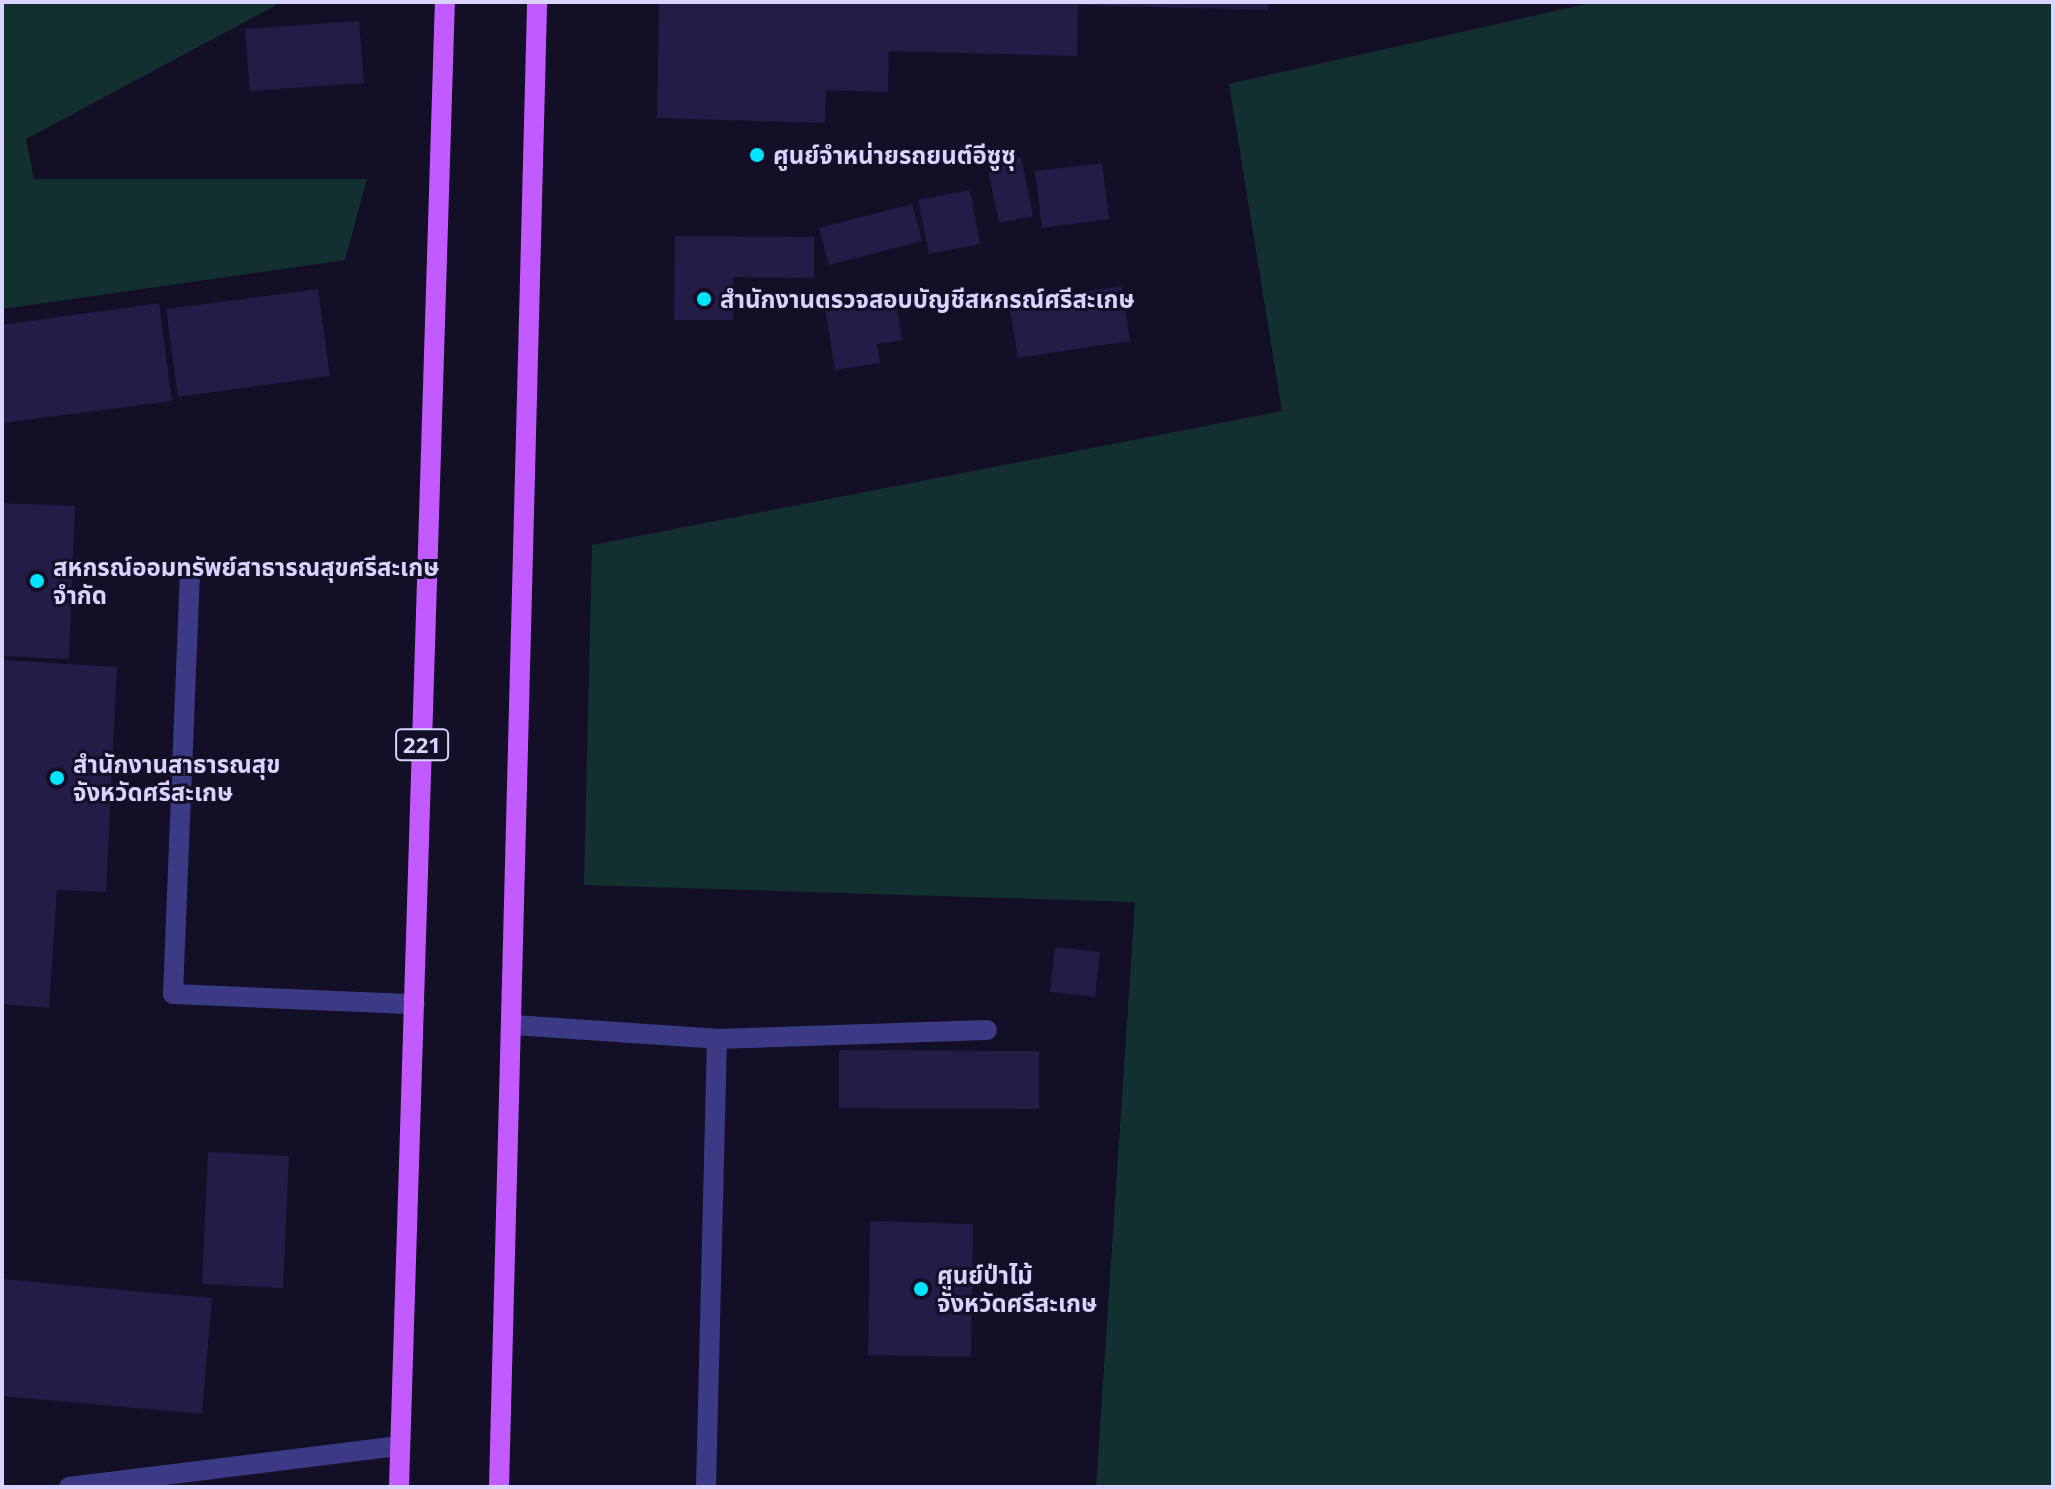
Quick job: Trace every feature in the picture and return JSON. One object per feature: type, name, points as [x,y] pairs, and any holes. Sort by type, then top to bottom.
[{"type":"main road","name":"221","points":[[399,1487],[445,2]]},
{"type":"main road","points":[[499,1487],[514,1025],[537,2]]},
{"type":"street","points":[[190,571],[173,994],[415,1004]]},
{"type":"street","points":[[514,1025],[717,1039],[987,1030]]},
{"type":"street","points":[[706,1487],[717,1039]]},
{"type":"street","points":[[69,1487],[399,1446]]},
{"type":"green space","points":[[2,2],[282,2],[26,139],[34,179],[367,179],[345,260],[2,309]]},
{"type":"green space","points":[[1595,2],[2053,2],[2053,1487],[1096,1487],[1135,902],[584,885],[592,545],[1282,411],[1229,84]]},
{"type":"building","points":[[659,2],[1269,2],[1268,10],[1078,5],[1077,56],[889,51],[888,92],[826,90],[825,123],[657,118]]},
{"type":"building","points":[[359,21],[364,83],[250,91],[245,29]]},
{"type":"building","points":[[1021,157],[1033,216],[999,223],[987,165]]},
{"type":"building","points":[[1102,163],[1109,219],[1042,228],[1035,171]]},
{"type":"building","points":[[970,190],[980,244],[929,254],[918,200]]},
{"type":"building","points":[[912,204],[922,241],[829,265],[819,228]]},
{"type":"building","name":"สำนักงานตรวจสอบบัญชีสหกรณ์ศรีสะเกษ","points":[[675,236],[814,237],[814,278],[733,277],[733,320],[674,320]]},
{"type":"building","points":[[1122,286],[1130,341],[1018,358],[1009,304]]},
{"type":"building","points":[[318,289],[330,376],[178,397],[166,309]]},
{"type":"building","points":[[895,297],[902,340],[877,344],[880,363],[835,370],[825,308]]},
{"type":"building","points":[[159,303],[172,401],[2,423],[2,325]]},
{"type":"building","name":"สหกรณ์ออมทรัพย์สาธารณสุขศรีสะเกษ จำกัด","points":[[2,503],[75,506],[69,659],[2,656]]},
{"type":"building","name":"สำนักงานสาธารณสุข จังหวัดศรีสะเกษ","points":[[2,660],[117,667],[106,892],[57,890],[49,1008],[2,1004]]},
{"type":"building","points":[[1055,947],[1100,952],[1095,997],[1050,992]]},
{"type":"building","points":[[839,1050],[1039,1051],[1039,1109],[839,1108]]},
{"type":"building","points":[[208,1152],[289,1156],[283,1288],[202,1284]]},
{"type":"building","name":"ศูนย์ป่าไม้ จังหวัดศรีสะเกษ","points":[[870,1221],[973,1224],[971,1357],[868,1355]]},
{"type":"building","points":[[2,1279],[212,1298],[202,1414],[2,1396]]},
{"type":"place","name":"ศูนย์จำหน่ายรถยนต์อีซูซุ","points":[[757,155]]},
{"type":"place","name":"สำนักงานตรวจสอบบัญชีสหกรณ์ศรีสะเกษ","points":[[704,299]]},
{"type":"place","name":"สหกรณ์ออมทรัพย์สาธารณสุขศรีสะเกษ จำกัด","points":[[37,581]]},
{"type":"place","name":"สำนักงานสาธารณสุข จังหวัดศรีสะเกษ","points":[[57,778]]},
{"type":"place","name":"ศูนย์ป่าไม้ จังหวัดศรีสะเกษ","points":[[921,1289]]}]
